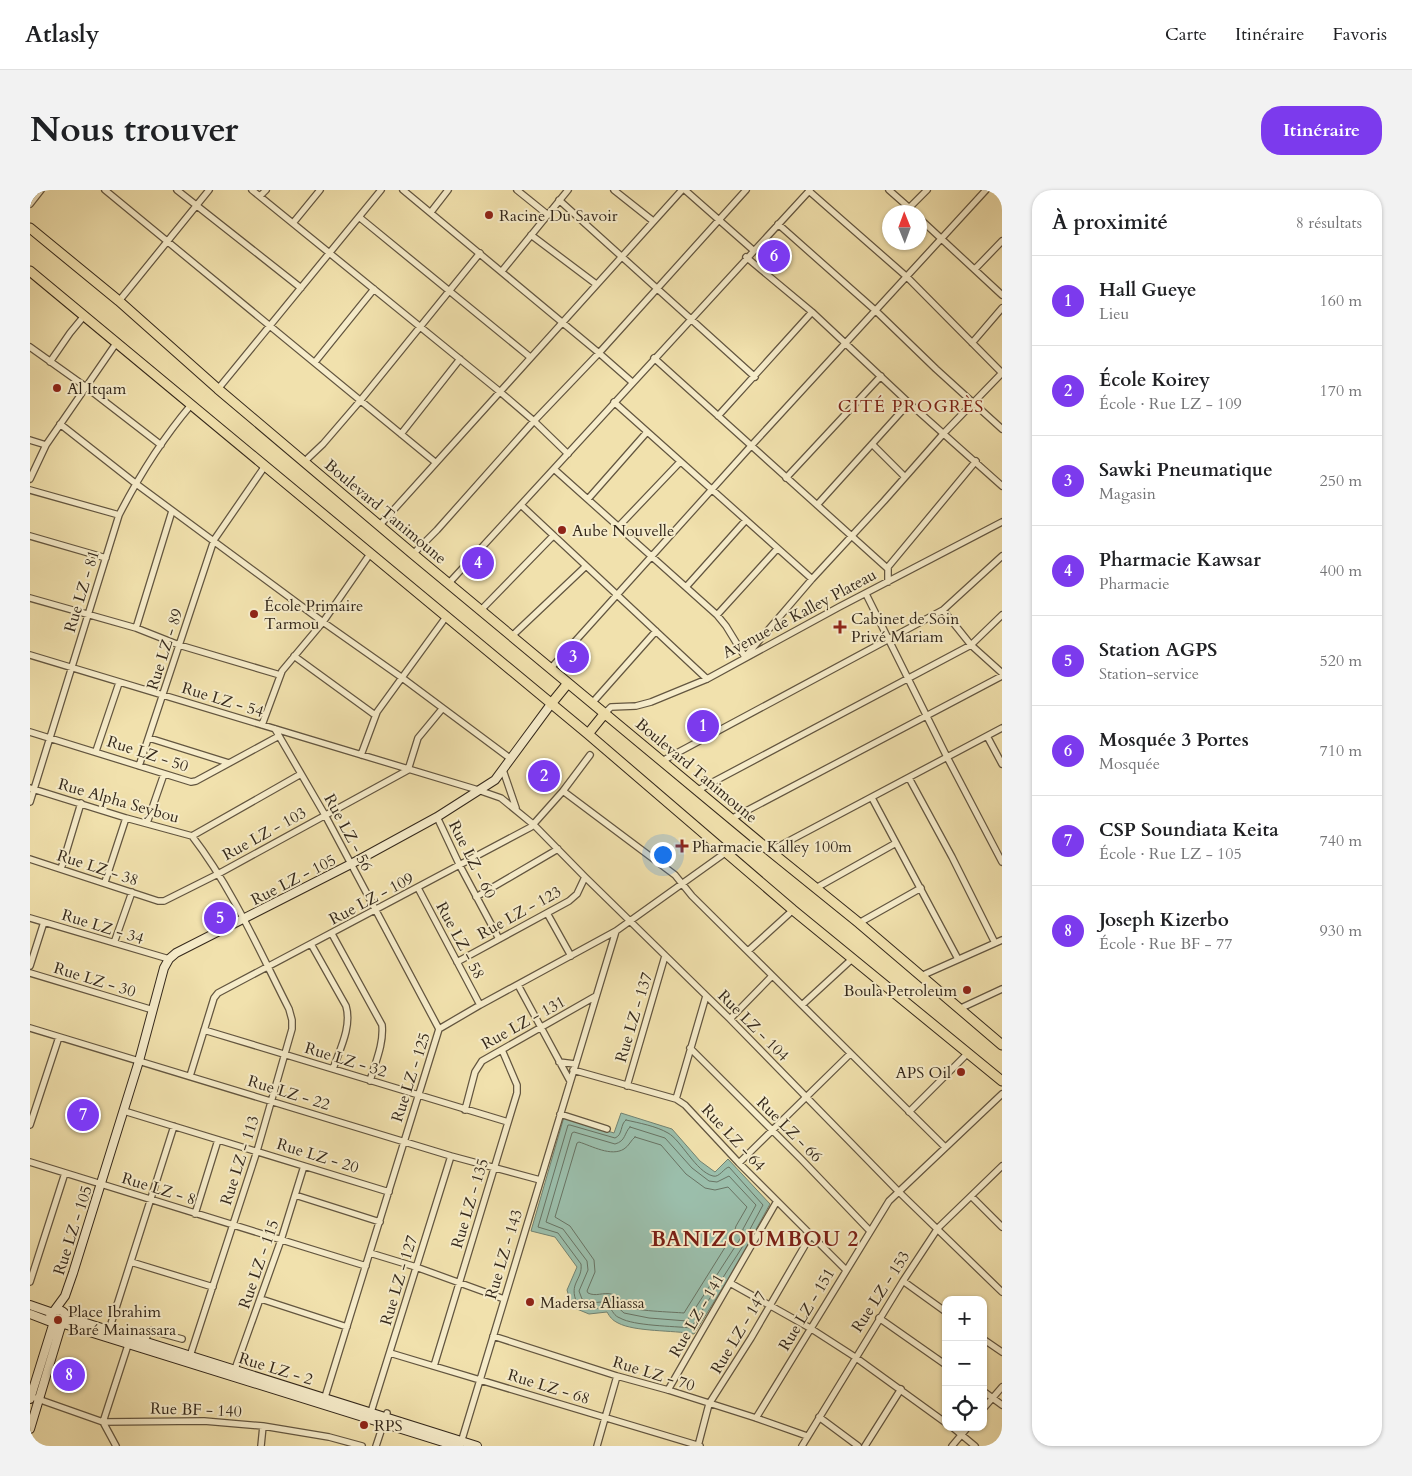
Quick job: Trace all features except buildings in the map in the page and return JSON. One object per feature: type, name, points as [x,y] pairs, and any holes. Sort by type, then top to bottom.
[{"type":"main road","name":"Boulevard Tanimoune","points":[[30,228],[119,301],[218,389],[305,461],[379,526],[1001,1042]]},
{"type":"main road","points":[[30,271],[588,734],[793,910],[1002,1081]]},
{"type":"main road","points":[[551,704],[568,683]]},
{"type":"main road","name":"Rue LZ - 105","points":[[60,1321],[65,1296],[139,1061],[164,968],[169,960],[176,953],[244,920],[437,817],[495,780],[551,704]]},
{"type":"main road","points":[[588,734],[605,713]]},
{"type":"main road","name":"Rue LZ - 105","points":[[54,1312],[65,1296]]},
{"type":"main road","points":[[30,1306],[54,1312],[61,1311],[60,1321],[33,1398],[30,1429]]},
{"type":"main road","points":[[54,1312],[50,1317],[60,1321]]},
{"type":"main road","points":[[30,1314],[60,1321]]},
{"type":"main road","name":"Rue LZ - 2","points":[[60,1321],[108,1330],[325,1397],[385,1418]]},
{"type":"main road","name":"Rue LZ - 2","points":[[60,1321],[128,1345],[385,1418],[459,1444],[477,1446]]},
{"type":"street","points":[[30,204],[42,190]]},
{"type":"street","points":[[105,190],[435,462]]},
{"type":"street","points":[[177,190],[301,288]]},
{"type":"street","points":[[119,301],[210,190]]},
{"type":"street","points":[[252,190],[499,391],[568,454]]},
{"type":"street","points":[[260,196],[266,190]]},
{"type":"street","points":[[293,223],[320,190]]},
{"type":"street","points":[[218,389],[381,190]]},
{"type":"street","points":[[403,190],[502,271],[632,382]]},
{"type":"street","points":[[431,212],[448,190]]},
{"type":"street","points":[[517,190],[548,215]]},
{"type":"street","points":[[502,271],[568,190]]},
{"type":"street","points":[[614,190],[653,221]]},
{"type":"street","points":[[379,526],[561,322],[683,190],[719,219],[752,250]]},
{"type":"street","points":[[413,554],[437,530],[534,421],[599,353],[746,190]]},
{"type":"street","points":[[449,583],[752,250],[809,190],[907,277],[1002,373],[972,402],[812,579],[745,657],[717,615],[554,469]]},
{"type":"street","points":[[889,190],[906,205]]},
{"type":"street","points":[[915,205],[926,190]]},
{"type":"street","points":[[551,668],[751,446],[986,190]]},
{"type":"street","points":[[560,200],[755,377]]},
{"type":"street","points":[[359,217],[530,357]]},
{"type":"street","points":[[778,224],[876,311],[1002,428]]},
{"type":"street","points":[[927,224],[1002,295]]},
{"type":"street","points":[[531,235],[596,284]]},
{"type":"street","points":[[975,269],[1002,241]]},
{"type":"street","points":[[305,461],[360,400],[480,253]]},
{"type":"street","points":[[746,257],[812,312],[908,403],[1002,486]]},
{"type":"street","points":[[315,362],[374,289]]},
{"type":"street","points":[[972,343],[1002,308]]},
{"type":"street","points":[[718,416],[812,312]]},
{"type":"street","points":[[50,362],[84,316]]},
{"type":"street","points":[[30,479],[46,445],[117,342]]},
{"type":"street","points":[[30,348],[86,387],[161,445]]},
{"type":"street","points":[[654,358],[887,568],[888,582]]},
{"type":"street","points":[[401,434],[460,359]]},
{"type":"street","points":[[786,478],[880,376]]},
{"type":"street","points":[[614,402],[812,579]]},
{"type":"street","points":[[817,505],[908,403]]},
{"type":"street","name":"Rue LZ - 81","points":[[30,802],[32,788],[50,738],[119,515],[135,483],[191,405]]},
{"type":"street","points":[[60,424],[172,511],[401,677],[510,759]]},
{"type":"street","points":[[588,499],[647,432]]},
{"type":"street","points":[[30,440],[46,445]]},
{"type":"street","points":[[872,444],[906,477]]},
{"type":"street","points":[[619,526],[680,462]]},
{"type":"street","points":[[887,568],[976,462]]},
{"type":"street","name":"Rue LZ - 89","points":[[139,766],[214,540],[266,466]]},
{"type":"street","points":[[30,490],[119,515]]},
{"type":"street","points":[[521,505],[707,679]]},
{"type":"street","points":[[136,628],[172,511]]},
{"type":"street","points":[[686,587],[746,520]]},
{"type":"street","name":"Avenue de Kalley Plateau","points":[[605,713],[611,707],[636,706],[651,702],[707,679],[745,657],[1002,522]]},
{"type":"street","points":[[30,536],[106,558]]},
{"type":"street","points":[[481,610],[553,536]]},
{"type":"street","points":[[717,615],[777,548]]},
{"type":"street","points":[[262,725],[280,675],[323,622],[370,554]]},
{"type":"street","points":[[662,760],[943,610],[1002,556]]},
{"type":"street","points":[[513,636],[586,566]]},
{"type":"street","points":[[866,594],[947,758],[1002,862]]},
{"type":"street","points":[[30,598],[136,628],[179,644],[280,675]]},
{"type":"street","points":[[731,819],[1002,675],[971,645],[943,610]]},
{"type":"street","points":[[698,790],[971,645],[1002,615]]},
{"type":"street","points":[[361,755],[375,715],[446,616]]},
{"type":"street","points":[[593,702],[656,631]]},
{"type":"street","name":"Rue LZ - 54","points":[[30,655],[478,790]]},
{"type":"street","points":[[294,656],[375,715]]},
{"type":"street","points":[[96,751],[119,683]]},
{"type":"street","points":[[408,770],[418,738],[442,709]]},
{"type":"street","points":[[770,851],[1002,728]]},
{"type":"street","name":"Rue LZ - 56","points":[[275,729],[325,816],[439,1030]]},
{"type":"street","name":"Rue LZ - 50","points":[[30,732],[191,782],[279,736]]},
{"type":"street","points":[[987,736],[1002,764]]},
{"type":"street","points":[[149,738],[229,763]]},
{"type":"street","name":"Rue LZ - 109","points":[[190,1076],[215,995],[534,825],[590,755]]},
{"type":"street","name":"Rue LZ - 103","points":[[158,901],[170,899],[218,874],[408,770]]},
{"type":"street","points":[[503,770],[517,810]]},
{"type":"street","points":[[147,823],[164,774]]},
{"type":"street","points":[[192,836],[301,774]]},
{"type":"street","points":[[909,778],[952,857],[995,943]]},
{"type":"street","name":"Rue Alpha Seybou","points":[[32,788],[126,818],[192,836],[218,874],[244,920]]},
{"type":"street","name":"Rue LZ - 104","points":[[478,790],[501,798],[534,825],[730,1018],[898,1192],[938,1228],[1002,1292]]},
{"type":"street","points":[[563,791],[675,875],[692,896],[945,1147]]},
{"type":"street","points":[[872,798],[958,959]]},
{"type":"street","points":[[61,869],[81,803]]},
{"type":"street","name":"Rue LZ - 60","points":[[437,817],[460,866],[499,939]]},
{"type":"street","points":[[106,882],[126,818]]},
{"type":"street","points":[[816,888],[896,843]]},
{"type":"street","points":[[476,897],[558,849]]},
{"type":"street","name":"Rue LZ - 125","points":[[325,1397],[439,1030],[480,1005],[616,931],[725,853]]},
{"type":"street","name":"Rue LZ - 38","points":[[30,859],[106,882],[158,901]]},
{"type":"street","name":"Rue LZ - 123","points":[[457,962],[574,898],[585,877]]},
{"type":"street","name":"Rue LZ - 58","points":[[418,888],[480,1005]]},
{"type":"street","points":[[859,923],[921,888]]},
{"type":"street","points":[[114,943],[132,892]]},
{"type":"street","points":[[748,951],[793,910]]},
{"type":"street","points":[[547,913],[570,956]]},
{"type":"street","name":"Rue LZ - 34","points":[[30,918],[169,960]]},
{"type":"street","name":"Rue LZ - 113","points":[[190,1356],[257,1151],[292,1029],[289,1009],[244,920]]},
{"type":"street","points":[[30,966],[44,922]]},
{"type":"street","points":[[574,1067],[616,931]]},
{"type":"street","points":[[332,934],[382,1025],[383,1034],[370,1080]]},
{"type":"street","points":[[921,976],[1002,940]]},
{"type":"street","points":[[311,944],[346,1006],[348,1014],[348,1024],[333,1069]]},
{"type":"street","name":"Rue LZ - 137","points":[[627,1086],[665,956]]},
{"type":"street","points":[[802,1005],[852,959]]},
{"type":"street","name":"Rue LZ - 30","points":[[30,973],[153,1010]]},
{"type":"street","points":[[730,1018],[772,976]]},
{"type":"street","points":[[518,985],[570,1082]]},
{"type":"street","points":[[959,1009],[1002,989]]},
{"type":"street","name":"Rue LZ - 131","points":[[465,1110],[478,1066],[482,1061],[596,996]]},
{"type":"street","points":[[676,1099],[706,996]]},
{"type":"street","name":"Rue LZ - 22","points":[[30,1028],[494,1169],[540,1180]]},
{"type":"street","name":"Rue LZ - 32","points":[[204,1030],[508,1122]]},
{"type":"street","points":[[30,1126],[59,1037]]},
{"type":"street","name":"Rue LZ - 66","points":[[690,1048],[870,1231]]},
{"type":"street","name":"Rue LZ - 135","points":[[434,1366],[517,1093],[517,1085],[502,1050]]},
{"type":"street","points":[[909,1112],[968,1053]]},
{"type":"street","points":[[739,1163],[805,1096],[850,1054]]},
{"type":"street","name":"Rue LZ - 64","points":[[559,1062],[627,1086],[676,1099],[692,1112],[777,1202],[846,1270]]},
{"type":"street","name":"Rue LZ - 143","points":[[459,1444],[574,1067]]},
{"type":"street","name":"Rue LZ - 151","points":[[756,1418],[889,1201],[1002,1094]]},
{"type":"street","name":"Rue LZ - 20","points":[[124,1111],[389,1192]]},
{"type":"street","points":[[560,1114],[607,1129]]},
{"type":"street","points":[[108,1330],[174,1126]]},
{"type":"street","points":[[195,1214],[218,1140]]},
{"type":"street","name":"Rue LZ - 127","points":[[371,1412],[451,1156]]},
{"type":"street","name":"Rue LZ - 8","points":[[30,1162],[366,1266]]},
{"type":"street","name":"Rue LZ - 115","points":[[235,1369],[261,1300],[304,1166]]},
{"type":"street","name":"Rue LZ - 153","points":[[802,1446],[879,1318],[938,1228],[1002,1166]]},
{"type":"street","points":[[30,1282],[66,1173]]},
{"type":"street","points":[[295,1195],[380,1222]]},
{"type":"street","points":[[971,1196],[1002,1227]]},
{"type":"street","name":"Rue LZ - 141","points":[[668,1390],[777,1202]]},
{"type":"street","name":"Rue LZ - 147","points":[[699,1446],[710,1404],[811,1236]]},
{"type":"street","points":[[370,1253],[504,1298]]},
{"type":"street","points":[[130,1262],[213,1287]]},
{"type":"street","points":[[903,1280],[942,1309]]},
{"type":"street","points":[[730,1283],[810,1328],[855,1357],[902,1389],[942,1420]]},
{"type":"street","points":[[261,1300],[347,1327]]},
{"type":"street","points":[[879,1318],[942,1362]]},
{"type":"street","points":[[145,1342],[149,1330],[182,1339]]},
{"type":"street","name":"Rue LZ - 70","points":[[493,1336],[756,1418],[807,1436]]},
{"type":"street","points":[[986,1341],[1002,1352]]},
{"type":"street","points":[[116,1446],[103,1422],[128,1345]]},
{"type":"street","name":"Rue LZ - 68","points":[[390,1353],[699,1446]]},
{"type":"street","points":[[597,1446],[617,1376]]},
{"type":"street","points":[[987,1405],[1002,1388]]},
{"type":"street","points":[[865,1446],[902,1389]]},
{"type":"street","points":[[987,1394],[1002,1405]]},
{"type":"street","name":"Rue BF - 140","points":[[33,1398],[103,1422],[204,1421],[263,1426],[329,1437],[362,1446]]},
{"type":"street","points":[[819,1417],[858,1446]]},
{"type":"street","points":[[376,1446],[385,1418]]},
{"type":"street","points":[[261,1446],[263,1426]]},
{"type":"street","points":[[957,1431],[975,1446]]},
{"type":"street","points":[[952,1446],[965,1431]]},
{"type":"water","points":[[621,1113],[672,1129],[700,1161],[715,1172],[728,1159],[770,1204],[754,1233],[753,1239],[694,1334],[634,1328],[616,1322],[607,1312],[589,1314],[572,1307],[567,1290],[577,1267],[555,1237],[531,1231],[564,1117],[614,1133]]},
{"type":"place","name":"Racine Du Savoir","points":[[489,215]]},
{"type":"place","name":"Mosquée 3 Portes","points":[[774,256]]},
{"type":"place","name":"Al Itqam","points":[[57,388]]},
{"type":"place","name":"Aube Nouvelle","points":[[562,530]]},
{"type":"place","name":"Pharmacie Kawsar","points":[[478,563]]},
{"type":"place","name":"École Primaire Tarmou","points":[[254,614]]},
{"type":"place","name":"Cabinet de Soin Privé Mariam","points":[[840,627]]},
{"type":"place","name":"Sawki Pneumatique","points":[[573,657]]},
{"type":"place","name":"Hall Gueye","points":[[703,726]]},
{"type":"place","name":"École Koirey","points":[[544,776]]},
{"type":"place","name":"Pharmacie Kalley 100m","points":[[682,846]]},
{"type":"place","name":"Station AGPS","points":[[220,918]]},
{"type":"place","name":"Boula Petroleum","points":[[967,990]]},
{"type":"place","name":"APS Oil","points":[[961,1072]]},
{"type":"place","name":"CSP Soundiata Keita","points":[[83,1115]]},
{"type":"place","name":"Madersa Aliassa","points":[[530,1302]]},
{"type":"place","name":"Place Ibrahim Baré Mainassara","points":[[58,1320]]},
{"type":"place","name":"Joseph Kizerbo","points":[[69,1375]]},
{"type":"place","name":"RPS","points":[[364,1425]]},
{"type":"district","name":"CITÉ PROGRÈS","points":[[911,406]]},
{"type":"district","name":"BANIZOUMBOU 2","points":[[755,1239]]}]
